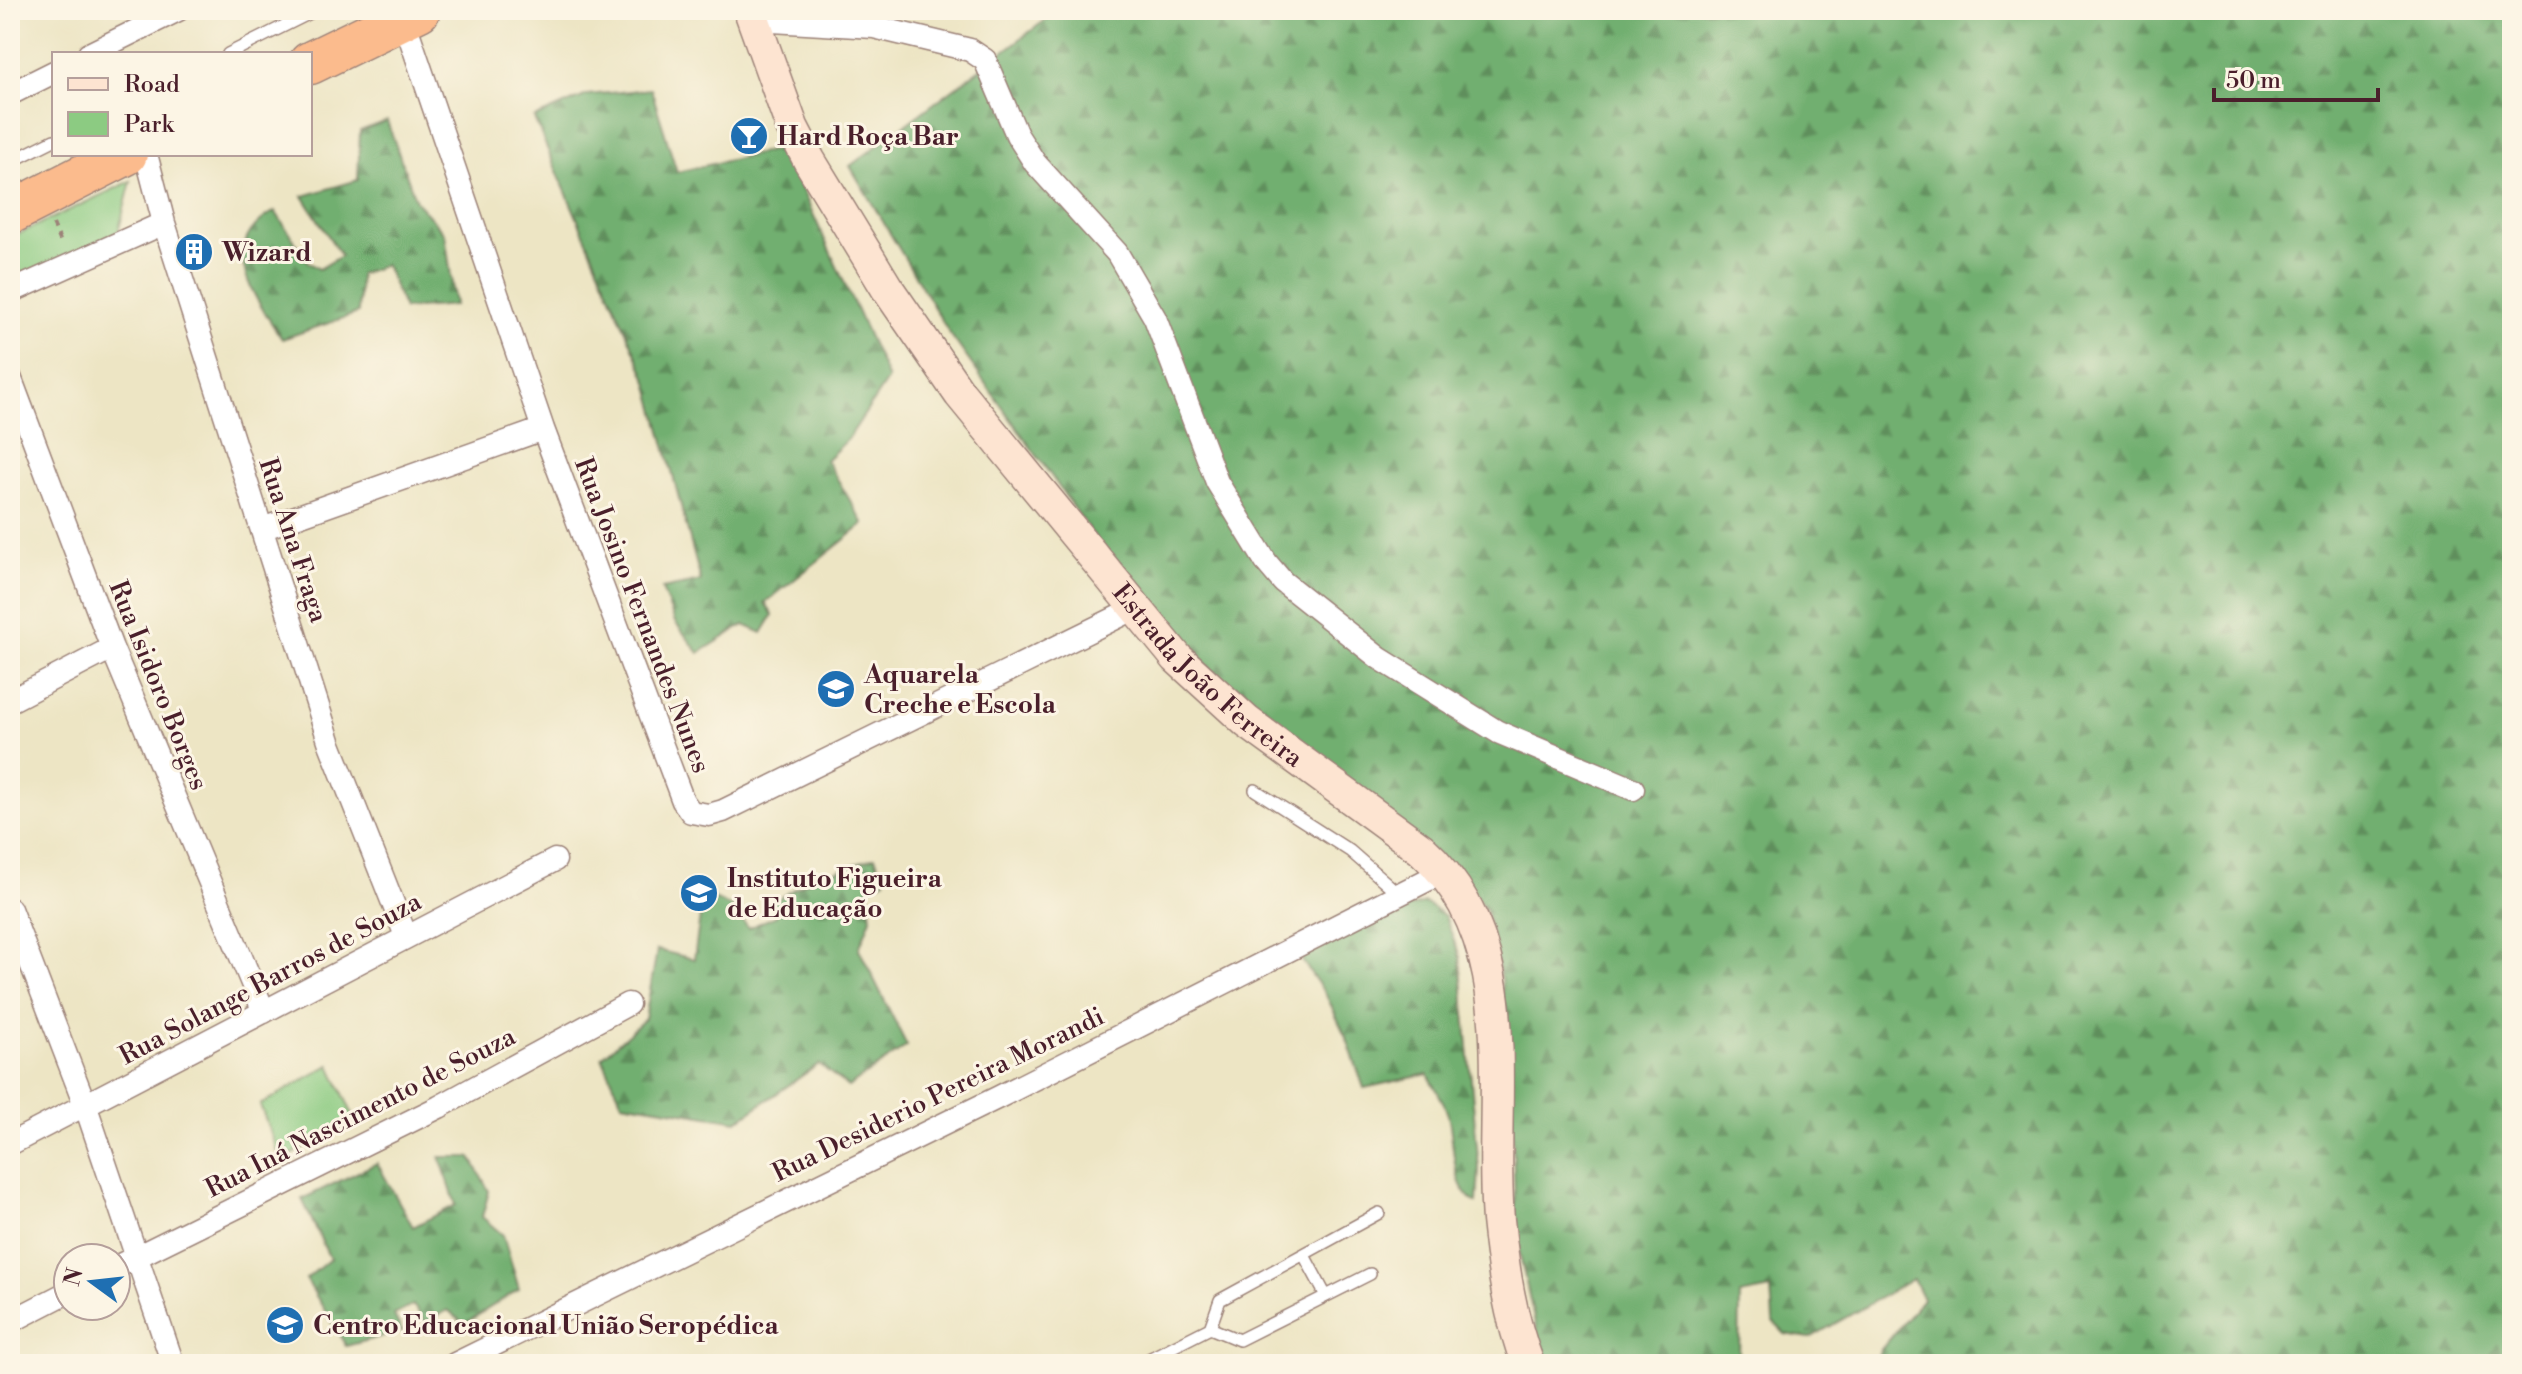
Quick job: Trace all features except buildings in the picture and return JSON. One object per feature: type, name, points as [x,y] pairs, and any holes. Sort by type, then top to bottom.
[{"type":"highway","points":[[312,62],[407,12]]},
{"type":"highway","points":[[26,205],[122,156]]},
{"type":"street","points":[[91,52],[130,20],[178,10]]},
{"type":"street","name":"Rua Josino Fernandes Nunes","points":[[407,12],[543,429],[683,801],[691,812],[700,815],[723,811],[1134,609]]},
{"type":"street","points":[[752,15],[874,27],[970,50],[985,60],[1017,135],[1035,163],[1117,253],[1155,318],[1217,482],[1266,562],[1283,582],[1379,658],[1498,732],[1633,789]]},
{"type":"street","name":"Estrada João Ferreira","points":[[752,15],[792,127],[887,288],[960,394],[1177,658],[1247,722],[1325,783],[1405,837],[1445,871],[1475,921],[1491,984],[1498,1219],[1507,1291],[1528,1364]]},
{"type":"street","points":[[10,94],[52,73]]},
{"type":"street","name":"Rua Ana Fraga","points":[[147,156],[164,223],[330,744],[406,936]]},
{"type":"street","points":[[10,292],[164,223]]},
{"type":"street","name":"Rua Isidoro Borges","points":[[10,377],[112,648],[264,1012]]},
{"type":"street","points":[[262,529],[543,429]]},
{"type":"street","points":[[10,701],[112,648]]},
{"type":"street","name":"Rua Solange Barros de Souza","points":[[10,1144],[555,860]]},
{"type":"street","name":"Rua Desiderio Pereira Morandi","points":[[455,1364],[999,1097],[1445,871]]},
{"type":"street","points":[[10,909],[86,1107],[173,1364]]},
{"type":"street","name":"Rua Iná Nascimento de Souza","points":[[132,1258],[439,1107],[628,1004]]},
{"type":"street","points":[[10,1322],[52,1300]]},
{"type":"lane","points":[[232,52],[316,10]]},
{"type":"lane","points":[[10,162],[52,141]]},
{"type":"lane","points":[[1255,790],[1350,851],[1399,894]]},
{"type":"lane","points":[[1139,1364],[1210,1328],[1220,1300],[1379,1213]]},
{"type":"lane","points":[[1304,1255],[1326,1296]]},
{"type":"lane","points":[[1210,1328],[1239,1340],[1370,1274]]},
{"type":"path","points":[[26,205],[71,266]]},
{"type":"green space","points":[[1059,10],[2512,10],[2512,1364],[1878,1364],[1879,1352],[1923,1299],[1913,1279],[1810,1338],[1785,1334],[1773,1321],[1771,1289],[1740,1295],[1739,1364],[1544,1364],[1516,1237],[1511,1082],[1501,980],[1486,911],[1461,873],[1244,706],[1111,560],[948,331],[850,166]]},
{"type":"green space","points":[[651,89],[677,172],[783,148],[888,379],[848,439],[826,460],[864,524],[765,603],[773,615],[762,633],[744,625],[699,653],[675,622],[662,589],[701,581],[648,382],[534,118],[587,95]]},
{"type":"green space","points":[[387,121],[416,201],[445,234],[455,305],[404,309],[385,265],[360,274],[358,313],[282,339],[251,289],[243,255],[246,239],[257,224],[275,211],[308,262],[319,269],[341,256],[303,196],[358,180],[360,131]]},
{"type":"green space","points":[[131,181],[118,233],[10,282],[10,238]]},
{"type":"green space","points":[[875,857],[885,880],[868,888],[871,918],[859,949],[907,1046],[848,1087],[819,1064],[737,1121],[622,1102],[602,1057],[645,1019],[657,950],[694,959],[703,894],[734,908],[748,928],[776,916],[774,901],[808,881]]},
{"type":"green space","points":[[1425,903],[1445,916],[1460,957],[1479,1169],[1477,1203],[1468,1197],[1462,1187],[1455,1164],[1448,1115],[1428,1074],[1364,1088],[1347,1039],[1326,995],[1299,956],[1373,918],[1384,921],[1402,909]]},
{"type":"green space","points":[[330,1065],[356,1122],[281,1160],[260,1105]]},
{"type":"green space","points":[[440,1157],[471,1157],[489,1191],[482,1217],[503,1235],[519,1289],[464,1324],[448,1310],[425,1322],[413,1305],[394,1315],[402,1331],[346,1346],[306,1279],[330,1259],[302,1199],[377,1163],[413,1227],[456,1205]]},
{"type":"place","name":"Hard Roça Bar","points":[[749,136]]},
{"type":"place","name":"Wizard","points":[[194,252]]},
{"type":"place","name":"Aquarela Creche e Escola","points":[[836,689]]},
{"type":"place","name":"Instituto Figueira de Educação","points":[[699,893]]},
{"type":"place","name":"Centro Educacional União Seropédica","points":[[285,1325]]}]
